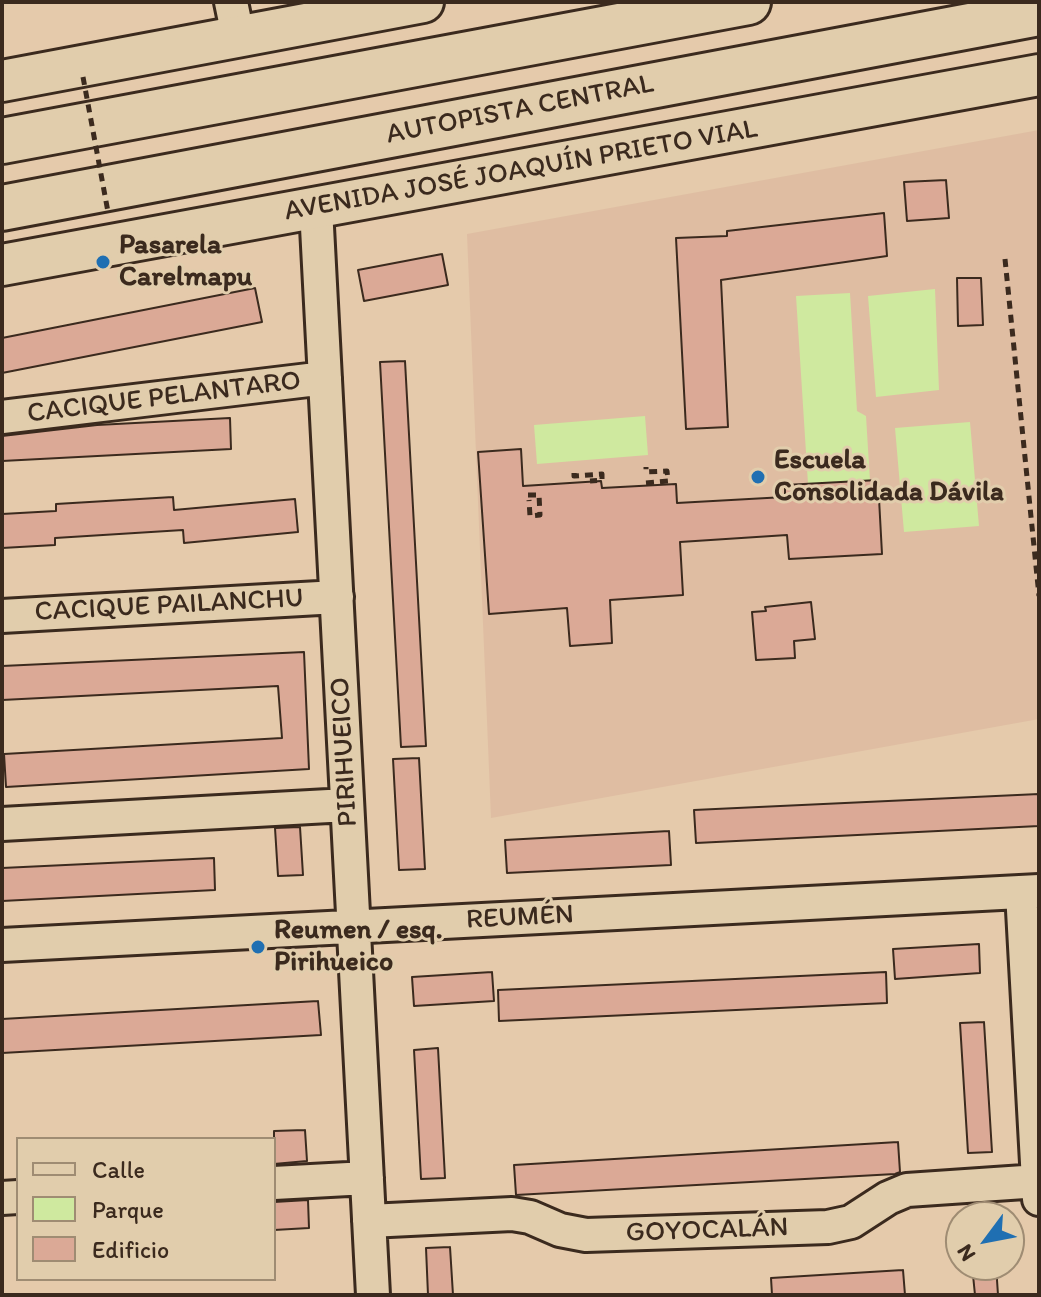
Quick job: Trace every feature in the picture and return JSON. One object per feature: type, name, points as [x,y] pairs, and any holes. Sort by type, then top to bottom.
[{"type":"highway","points":[[2,141],[748,2]]},
{"type":"highway","name":"AUTOPISTA CENTRAL","points":[[2,208],[1039,13]]},
{"type":"main road","points":[[2,81],[234,19],[423,2]]},
{"type":"main road","name":"AVENIDA JOSÉ JOAQUÍN PRIETO VIAL","points":[[2,265],[1039,75]]},
{"type":"street","name":"PIRIHUEICO","points":[[316,208],[373,1295]]},
{"type":"street","name":"CACIQUE PELANTARO","points":[[2,417],[325,378]]},
{"type":"street","name":"CACIQUE PAILANCHU","points":[[2,616],[337,597]]},
{"type":"street","points":[[2,824],[347,805]]},
{"type":"street","points":[[1030,891],[1039,1199]]},
{"type":"street","name":"REUMÉN","points":[[2,945],[1030,891]]},
{"type":"street","points":[[276,1183],[367,1178]]},
{"type":"street","name":"GOYOCALÁN","points":[[369,1221],[512,1214],[530,1217],[573,1233],[600,1235],[828,1227],[851,1222],[888,1198],[907,1190],[1038,1181]]},
{"type":"path","points":[[83,77],[108,212]]},
{"type":"path","points":[[1005,259],[1039,596]]},
{"type":"path","points":[[646,467],[646,472],[667,471],[668,481],[646,483]]},
{"type":"path","points":[[574,473],[574,476],[602,474],[602,480],[590,481]]},
{"type":"shaded area","name":"Escuela Consolidada Dávila","points":[[1039,130],[1039,719],[491,818],[467,234]]},
{"type":"green space","points":[[935,289],[939,390],[876,397],[868,296]]},
{"type":"green space","points":[[850,293],[857,411],[866,416],[870,481],[808,484],[796,296]]},
{"type":"green space","points":[[645,416],[648,455],[537,464],[534,425]]},
{"type":"green space","points":[[970,422],[979,526],[904,532],[895,428]]},
{"type":"building","points":[[946,180],[949,218],[907,221],[904,182]]},
{"type":"building","points":[[884,213],[887,256],[721,280],[728,427],[686,429],[676,238],[727,236],[727,231]]},
{"type":"building","points":[[442,254],[448,285],[364,301],[358,270]]},
{"type":"building","points":[[957,278],[981,278],[983,325],[958,326]]},
{"type":"building","points":[[255,288],[262,322],[2,373],[2,338]]},
{"type":"building","points":[[405,361],[426,746],[401,747],[380,362]]},
{"type":"building","points":[[230,418],[231,449],[2,461],[2,436],[97,425]]},
{"type":"building","points":[[521,449],[523,486],[601,481],[602,488],[676,484],[677,503],[785,497],[785,485],[878,480],[882,554],[789,559],[787,535],[680,542],[683,595],[610,600],[612,643],[570,646],[567,608],[489,614],[478,452]]},
{"type":"building","points":[[173,497],[174,510],[295,499],[298,532],[184,543],[183,530],[55,538],[55,545],[2,548],[2,514],[56,511],[56,504]]},
{"type":"building","points":[[811,602],[815,639],[794,641],[795,658],[756,660],[752,612],[766,611],[765,607]]},
{"type":"building","points":[[304,652],[309,769],[6,787],[4,754],[282,738],[278,686],[2,700],[2,666]]},
{"type":"building","points":[[419,758],[425,869],[399,870],[393,759]]},
{"type":"building","points":[[1039,794],[1039,826],[696,843],[694,810]]},
{"type":"building","points":[[300,827],[303,875],[278,876],[275,828]]},
{"type":"building","points":[[669,831],[671,865],[507,873],[505,840]]},
{"type":"building","points":[[214,858],[215,890],[2,901],[2,868]]},
{"type":"building","points":[[979,944],[980,973],[895,979],[893,949]]},
{"type":"building","points":[[492,972],[494,1001],[414,1006],[412,977]]},
{"type":"building","points":[[886,972],[887,1003],[499,1021],[498,990]]},
{"type":"building","points":[[318,1001],[321,1035],[2,1053],[2,1019]]},
{"type":"building","points":[[984,1022],[992,1152],[968,1153],[960,1023]]},
{"type":"building","points":[[438,1048],[445,1178],[421,1179],[414,1050]]},
{"type":"building","points":[[305,1130],[307,1161],[276,1164],[274,1131]]},
{"type":"building","points":[[898,1142],[900,1172],[895,1174],[516,1195],[514,1165]]},
{"type":"building","points":[[308,1200],[309,1228],[276,1230],[276,1202]]},
{"type":"building","points":[[450,1247],[453,1295],[428,1295],[426,1248]]},
{"type":"building","points":[[903,1270],[905,1295],[772,1295],[771,1278]]},
{"type":"building","points":[[974,1281],[997,1281],[998,1295],[975,1295]]},
{"type":"place","name":"Pasarela Carelmapu","points":[[103,262]]},
{"type":"place","name":"Escuela Consolidada Dávila","points":[[758,477]]},
{"type":"place","name":"Reumen / esq. Pirihueico","points":[[258,947]]}]
